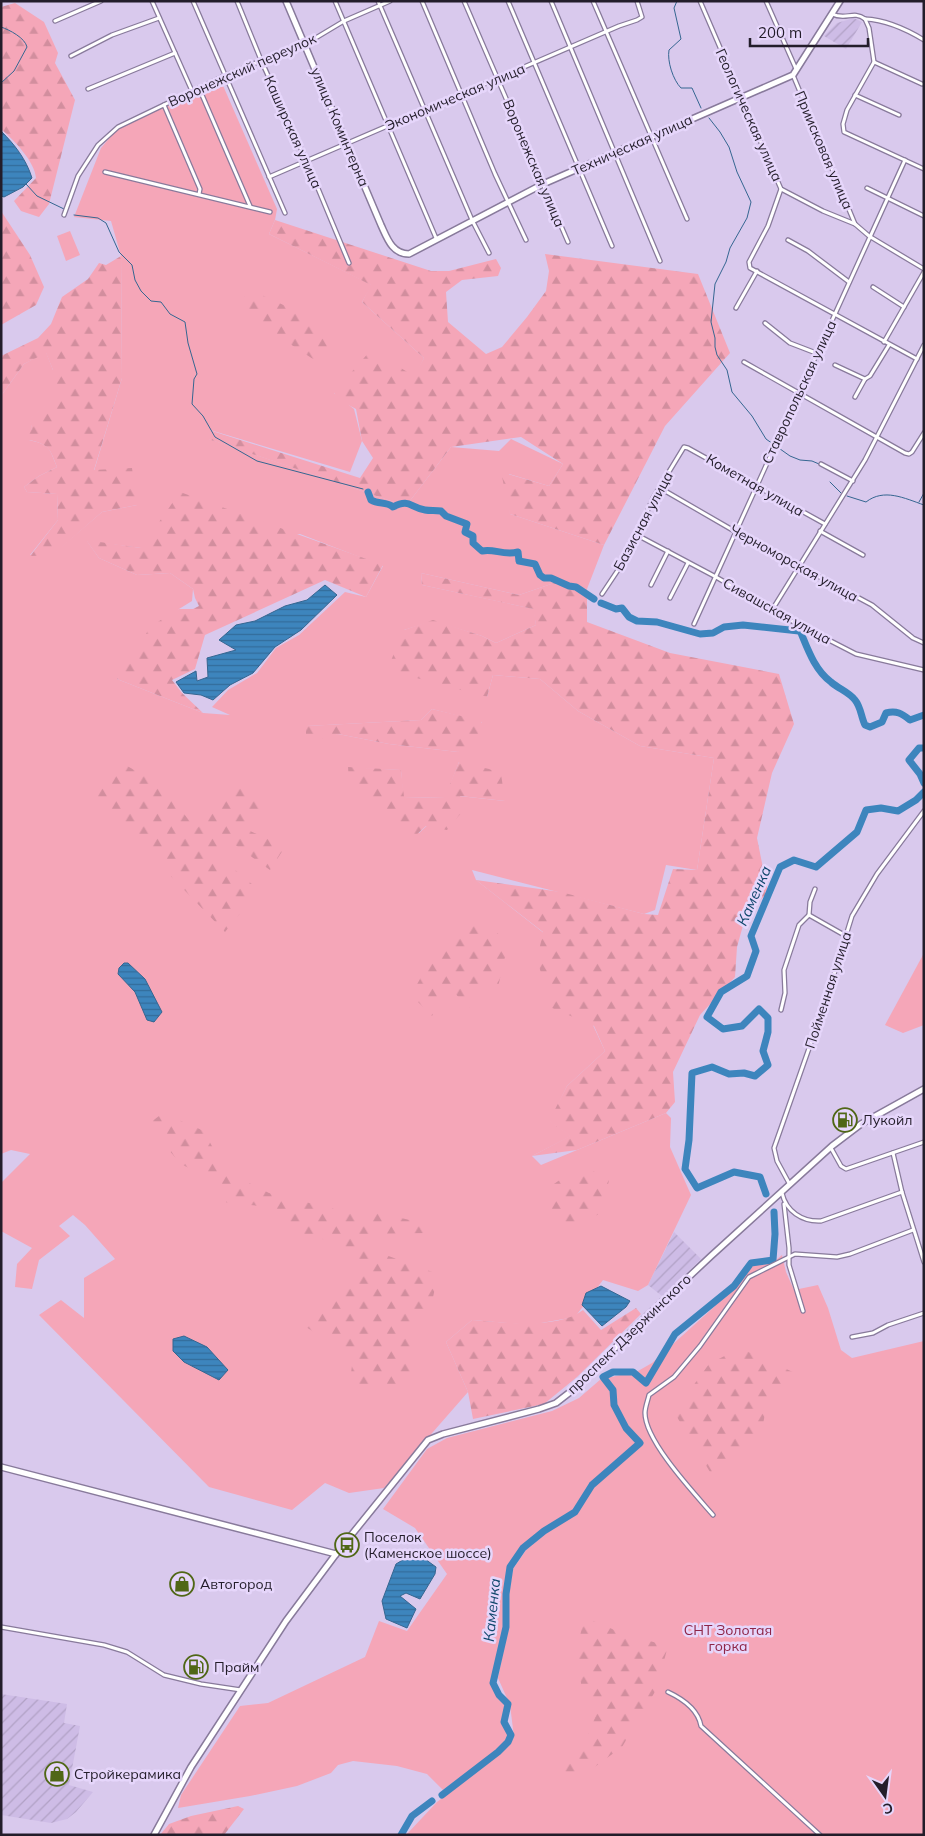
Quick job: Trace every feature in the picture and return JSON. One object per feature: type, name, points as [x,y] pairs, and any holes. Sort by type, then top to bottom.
[{"type":"street","points":[[55,22],[101,1]]},
{"type":"street","points":[[152,1],[192,91]]},
{"type":"street","points":[[193,1],[285,213]]},
{"type":"street","name":"Каширская улица","points":[[237,1],[261,60],[307,162],[348,264]]},
{"type":"street","name":"улица Коминтерна","points":[[286,1],[348,143],[381,225],[396,251]]},
{"type":"street","points":[[335,1],[436,238]]},
{"type":"street","points":[[378,1],[472,220],[489,253]]},
{"type":"street","name":"Воронежский переулок","points":[[64,215],[78,176],[98,145],[118,127],[224,76],[314,39],[344,21],[390,1]]},
{"type":"street","points":[[422,1],[526,240]]},
{"type":"street","name":"Воронежская улица","points":[[464,1],[568,242]]},
{"type":"street","points":[[508,1],[612,246]]},
{"type":"street","points":[[551,1],[660,261]]},
{"type":"street","points":[[593,1],[687,219]]},
{"type":"street","name":"Экономическая улица","points":[[269,177],[619,26],[637,20],[642,17],[637,1]]},
{"type":"street","name":"Геологическая улица","points":[[700,1],[782,189],[823,211],[855,224],[869,236],[924,270]]},
{"type":"street","name":"Приисковая улица","points":[[766,1],[855,224]]},
{"type":"street","points":[[795,73],[840,1]]},
{"type":"street","points":[[832,14],[840,18],[857,15],[865,19],[879,20],[924,40]]},
{"type":"street","points":[[71,56],[112,35],[159,18]]},
{"type":"street","points":[[865,19],[869,28],[874,62],[855,95],[843,124],[844,132],[924,169]]},
{"type":"street","points":[[88,89],[174,53]]},
{"type":"street","points":[[874,62],[922,84]]},
{"type":"street","name":"Техническая улица","points":[[396,251],[402,254],[409,254],[436,238],[543,184],[795,73]]},
{"type":"street","points":[[199,88],[250,206]]},
{"type":"street","points":[[855,95],[899,115]]},
{"type":"street","points":[[164,105],[200,189],[199,194]]},
{"type":"street","name":"Ставропольская улица","points":[[694,624],[905,160]]},
{"type":"street","points":[[105,172],[270,212]]},
{"type":"street","points":[[867,188],[924,216]]},
{"type":"street","points":[[782,189],[768,226],[749,262],[750,268],[835,313],[889,345],[917,358],[924,359]]},
{"type":"street","points":[[788,240],[808,251],[849,282]]},
{"type":"street","points":[[884,342],[924,270]]},
{"type":"street","points":[[736,308],[757,271]]},
{"type":"street","points":[[873,287],[904,307]]},
{"type":"street","points":[[765,323],[790,343],[816,353]]},
{"type":"street","points":[[856,397],[865,379],[870,376],[889,345]]},
{"type":"street","points":[[772,610],[852,481],[924,345]]},
{"type":"street","points":[[744,362],[799,391],[906,453],[912,452],[924,433]]},
{"type":"street","points":[[835,365],[865,379]]},
{"type":"street","name":"Кометная улица","points":[[684,447],[825,524]]},
{"type":"street","name":"Базисная улица","points":[[602,594],[622,564],[653,498],[684,447]]},
{"type":"street","points":[[821,464],[852,481]]},
{"type":"street","name":"Черноморская улица","points":[[660,488],[736,532],[872,605],[922,643]]},
{"type":"street","points":[[820,531],[863,555]]},
{"type":"street","name":"Сивашская улица","points":[[637,535],[856,654],[924,670]]},
{"type":"street","points":[[651,585],[668,551]]},
{"type":"street","points":[[670,598],[688,563]]},
{"type":"street","points":[[922,643],[924,637]]},
{"type":"street","name":"Пойменная улица","points":[[789,1183],[777,1160],[774,1148],[826,1000],[852,916],[877,874],[924,811]]},
{"type":"street","points":[[781,1010],[785,993],[784,970],[799,925],[809,915],[810,902],[815,889]]},
{"type":"street","points":[[809,915],[846,936]]},
{"type":"street","points":[[923,1089],[924,1096]]},
{"type":"street","name":"проспект Дзержинского","points":[[154,1835],[191,1767],[286,1621],[336,1554],[428,1440],[443,1434],[539,1409],[556,1402],[574,1389],[646,1316],[830,1147],[861,1124],[923,1089]]},
{"type":"street","points":[[830,1147],[841,1166],[846,1169],[924,1142]]},
{"type":"street","points":[[893,1154],[902,1192],[924,1262]]},
{"type":"street","points":[[781,1190],[789,1265],[803,1311]]},
{"type":"street","points":[[784,1204],[804,1219],[821,1221],[902,1192]]},
{"type":"street","points":[[713,1515],[660,1450],[648,1429],[645,1413],[649,1394],[674,1377],[700,1346],[749,1277],[795,1254],[828,1257],[844,1256],[913,1230]]},
{"type":"street","points":[[852,1337],[873,1333],[888,1325],[924,1313]]},
{"type":"street","points":[[1,1467],[336,1554]]},
{"type":"street","points":[[1,1627],[104,1645],[126,1652],[164,1675],[201,1684],[242,1690]]},
{"type":"street","points":[[668,1692],[679,1697],[699,1716],[701,1726],[820,1835]]},
{"type":"shaded area","points":[[854,18],[862,22],[846,49],[824,36],[837,23]]},
{"type":"shaded area","points":[[674,1232],[701,1259],[662,1296],[648,1285]]},
{"type":"shaded area","points":[[1,1694],[67,1704],[64,1723],[80,1726],[69,1785],[93,1792],[76,1812],[67,1819],[51,1823],[1,1815]]},
{"type":"green space","points":[[15,3],[44,22],[58,53],[55,63],[75,100],[49,204],[39,217],[21,211],[14,201],[36,178],[35,172],[28,158],[18,145],[1,129],[1,7]]},
{"type":"green space","points":[[221,81],[277,209],[269,234],[372,285],[362,302],[424,358],[415,377],[334,393],[354,409],[362,441],[350,472],[210,430],[209,439],[406,506],[451,447],[499,451],[511,439],[563,464],[549,486],[509,474],[510,514],[604,545],[587,589],[557,582],[519,595],[421,573],[422,585],[534,609],[536,625],[496,643],[482,636],[433,621],[404,630],[487,697],[493,675],[540,679],[578,711],[640,746],[714,758],[697,870],[666,865],[655,910],[644,914],[472,870],[476,880],[554,941],[605,1051],[567,1086],[550,1121],[571,1136],[532,1156],[541,1165],[666,1113],[671,1118],[670,1147],[691,1195],[648,1285],[638,1291],[603,1280],[575,1317],[530,1325],[472,1320],[446,1342],[468,1392],[384,1488],[349,1493],[325,1483],[292,1510],[209,1487],[39,1315],[61,1300],[84,1318],[84,1278],[115,1259],[85,1225],[73,1215],[59,1226],[70,1236],[39,1260],[32,1289],[15,1287],[17,1264],[32,1248],[1,1231],[1,1183],[30,1154],[11,1150],[1,1154],[1,396],[24,364],[46,352],[53,370],[54,399],[30,419],[32,428],[29,440],[48,448],[57,467],[39,476],[24,487],[27,492],[57,494],[58,520],[30,555],[53,554],[102,512],[137,505],[94,471],[122,378],[121,256],[111,221],[74,217],[101,148],[117,129]],"holes":[[[300,534],[383,566],[366,597],[345,592],[299,635],[276,648],[257,673],[228,690],[212,707],[230,715],[203,713],[117,679],[179,609],[192,601],[193,589],[170,573],[137,575],[99,558],[87,541],[141,548]],[[432,709],[482,722],[458,752],[389,744],[338,734],[306,739],[307,726],[421,720]],[[459,762],[505,801],[459,796],[419,833],[348,768],[401,770],[403,797],[445,798]]]},
{"type":"green space","points":[[1,211],[30,255],[44,287],[36,305],[1,325]]},
{"type":"green space","points":[[275,220],[431,271],[449,271],[496,259],[501,268],[498,276],[462,280],[446,292],[448,322],[486,354],[502,347],[546,291],[549,271],[545,254],[698,274],[730,353],[665,426],[604,545],[510,514],[501,472],[549,486],[563,464],[521,437],[451,447],[406,506],[208,439],[209,430],[360,478],[373,458],[362,441],[356,409],[337,399],[334,392],[371,350],[414,376],[424,358],[362,302],[371,285],[269,234]]},
{"type":"green space","points":[[70,231],[80,255],[66,261],[57,236]]},
{"type":"green space","points":[[121,256],[122,378],[94,470],[132,468],[137,505],[102,512],[53,555],[30,556],[58,520],[57,494],[27,492],[24,487],[39,476],[57,467],[48,448],[41,443],[29,440],[28,437],[32,428],[29,419],[53,399],[53,370],[46,353],[24,364],[1,396],[1,356],[38,338],[51,324],[62,297],[88,279],[99,263],[106,265]]},
{"type":"green space","points":[[251,290],[314,319],[334,347],[316,361],[234,307]]},
{"type":"green space","points":[[180,492],[383,565],[366,597],[325,580],[205,635],[195,669],[172,680],[182,693],[203,713],[117,679],[151,626],[179,609],[193,609],[199,606],[193,589],[170,573],[137,575],[99,558],[86,540],[141,548]]},
{"type":"green space","points":[[421,573],[519,595],[557,582],[587,589],[587,622],[670,653],[779,674],[794,724],[772,773],[757,838],[768,893],[747,911],[737,947],[735,977],[700,1015],[673,1072],[675,1102],[666,1113],[577,1150],[532,1156],[570,1136],[549,1121],[567,1086],[605,1051],[594,1026],[552,1008],[537,960],[543,932],[476,880],[561,892],[644,914],[658,915],[673,869],[697,870],[714,758],[640,746],[578,711],[540,679],[493,675],[487,697],[387,670],[404,630],[433,620],[482,636],[496,643],[536,625],[533,609],[422,585]]},
{"type":"green space","points":[[432,709],[482,721],[476,742],[458,752],[389,744],[338,734],[327,739],[306,739],[306,726],[421,720]]},
{"type":"green space","points":[[459,762],[489,769],[501,774],[505,801],[460,796],[462,812],[447,830],[426,826],[415,836],[349,782],[348,767],[401,770],[404,797],[444,798]]},
{"type":"green space","points":[[122,763],[162,786],[196,829],[240,787],[265,808],[248,830],[285,847],[270,870],[234,844],[216,854],[259,890],[225,932],[92,795]]},
{"type":"green space","points":[[472,919],[509,940],[498,987],[481,978],[469,1008],[447,985],[432,1016],[411,995],[429,963]]},
{"type":"green space","points":[[924,953],[924,1025],[903,1033],[885,1025]]},
{"type":"green space","points":[[163,1113],[204,1131],[225,1171],[269,1193],[334,1209],[375,1212],[427,1224],[428,1233],[370,1234],[372,1250],[438,1274],[432,1302],[410,1337],[410,1380],[395,1391],[350,1382],[353,1357],[306,1327],[362,1269],[335,1241],[309,1237],[261,1206],[227,1203],[212,1180],[181,1164],[147,1125]]},
{"type":"green space","points":[[588,1168],[609,1180],[602,1212],[578,1226],[569,1234],[550,1206],[551,1186],[564,1177]]},
{"type":"green space","name":"СНТ Золотая горка","points":[[782,1255],[786,1272],[794,1290],[818,1285],[828,1308],[841,1350],[852,1358],[924,1341],[924,1835],[406,1835],[437,1802],[509,1746],[514,1737],[510,1705],[498,1678],[508,1628],[509,1594],[513,1569],[526,1550],[545,1534],[576,1514],[594,1487],[642,1444],[627,1427],[616,1405],[616,1389],[607,1378],[638,1371],[652,1363],[714,1307],[751,1261],[776,1260]]},
{"type":"green space","points":[[636,1308],[641,1314],[577,1377],[544,1404],[473,1419],[468,1392],[446,1342],[472,1320],[514,1323],[545,1322],[572,1316],[583,1310],[601,1330]]},
{"type":"green space","points":[[740,1348],[795,1373],[797,1381],[767,1404],[763,1424],[713,1477],[674,1412],[709,1364]]},
{"type":"green space","points":[[601,1379],[611,1391],[612,1406],[625,1430],[636,1443],[590,1484],[573,1510],[541,1530],[521,1548],[509,1567],[504,1595],[505,1628],[491,1683],[498,1697],[506,1705],[502,1724],[509,1736],[506,1741],[496,1751],[443,1790],[427,1774],[397,1766],[353,1761],[338,1765],[331,1773],[297,1786],[178,1808],[181,1795],[240,1706],[268,1703],[365,1657],[379,1621],[407,1631],[447,1574],[415,1528],[383,1509],[427,1449],[447,1438],[552,1411],[579,1398]]},
{"type":"green space","points":[[584,1617],[624,1634],[668,1646],[656,1690],[622,1747],[574,1782],[556,1763],[582,1749],[596,1715],[580,1692],[581,1683],[575,1660]]},
{"type":"green space","points":[[238,1806],[244,1809],[224,1835],[160,1835],[169,1824],[191,1816]]},
{"type":"water","points":[[1,131],[20,153],[32,178],[23,187],[4,197],[1,196]]},
{"type":"water","points":[[325,585],[337,595],[301,630],[275,647],[253,673],[230,685],[213,700],[201,695],[184,693],[176,682],[196,671],[197,681],[208,677],[207,658],[236,650],[219,640],[236,625],[255,621],[285,606],[307,600]]},
{"type":"water","points":[[124,963],[128,963],[145,979],[162,1012],[154,1022],[147,1020],[135,992],[118,974],[119,968]]},
{"type":"water","points":[[601,1286],[630,1301],[626,1307],[602,1326],[582,1305],[586,1293]]},
{"type":"water","points":[[184,1336],[207,1347],[228,1370],[219,1380],[184,1362],[173,1351],[173,1339]]},
{"type":"water","points":[[418,1554],[436,1567],[435,1574],[420,1599],[406,1593],[400,1596],[416,1609],[407,1628],[386,1619],[382,1601],[396,1564],[411,1555]]},
{"type":"waterway","points":[[677,1],[674,8],[681,39],[669,50],[670,65],[678,85],[681,88],[692,88],[701,108]]},
{"type":"waterway","points":[[1,27],[13,32],[27,47],[14,71],[1,83]]},
{"type":"waterway","points":[[709,118],[729,147],[737,172],[751,202],[747,218],[730,248],[726,262],[715,284],[711,322],[717,355],[727,370],[732,392],[752,416],[766,439],[790,456],[819,464]]},
{"type":"waterway","points":[[26,184],[37,196],[64,209]]},
{"type":"waterway","points":[[74,215],[98,218],[106,223],[119,252],[132,265],[135,280],[141,291],[151,301],[161,302],[170,314],[185,322],[188,343],[197,374],[194,379],[192,404],[203,416],[215,437],[257,461],[363,489]]},
{"type":"waterway","points":[[830,482],[841,493]]},
{"type":"waterway","points":[[368,492],[371,500],[393,507],[407,503],[420,509],[441,511],[446,516],[467,524],[465,532],[473,536],[473,543],[482,551],[518,552],[519,561],[535,564],[540,575],[544,578],[551,578],[576,587],[594,599]]},
{"type":"waterway","points":[[919,502],[924,493]]},
{"type":"waterway","points":[[847,496],[866,502],[873,498],[887,495],[924,505]]},
{"type":"waterway","points":[[601,603],[616,609],[622,608],[629,617],[637,621],[657,622],[700,634],[713,633],[724,627],[743,625],[799,631]]},
{"type":"waterway","points":[[801,633],[813,659],[825,677],[853,697],[860,709],[865,725],[870,727],[882,722],[886,713],[890,712],[899,713],[910,720],[924,715]]},
{"type":"waterway","name":"Каменка","points":[[924,748],[919,748],[909,760],[920,774],[924,783]]},
{"type":"waterway","name":"Каменка","points":[[766,1194],[760,1177],[734,1172],[697,1188],[685,1169],[689,1140],[692,1073],[712,1067],[729,1074],[744,1073],[755,1076],[768,1065],[763,1051],[768,1032],[768,1018],[759,1009],[742,1026],[723,1029],[707,1017],[721,992],[747,976],[756,951],[751,936],[780,867],[794,860],[816,867],[857,832],[866,810],[881,808],[898,811],[916,800],[924,792]]},
{"type":"waterway","name":"Каменка","points":[[442,1795],[498,1752],[508,1742],[511,1735],[504,1722],[508,1704],[499,1695],[493,1683],[506,1627],[506,1594],[510,1567],[523,1548],[544,1531],[575,1512],[592,1485],[640,1443],[626,1428],[614,1405],[613,1390],[603,1377],[613,1372],[633,1372],[646,1383],[675,1334],[734,1286],[751,1263],[773,1260],[774,1212]]},
{"type":"waterway","name":"Каменка","points":[[401,1835],[412,1816],[432,1801]]},
{"type":"place","name":"Лукойл","points":[[845,1120]]},
{"type":"place","name":"Поселок (Каменское шоссе)","points":[[347,1545]]},
{"type":"place","name":"Автогород","points":[[182,1584]]},
{"type":"place","name":"Прайм","points":[[196,1667]]},
{"type":"place","name":"Стройкерамика","points":[[57,1774]]}]
